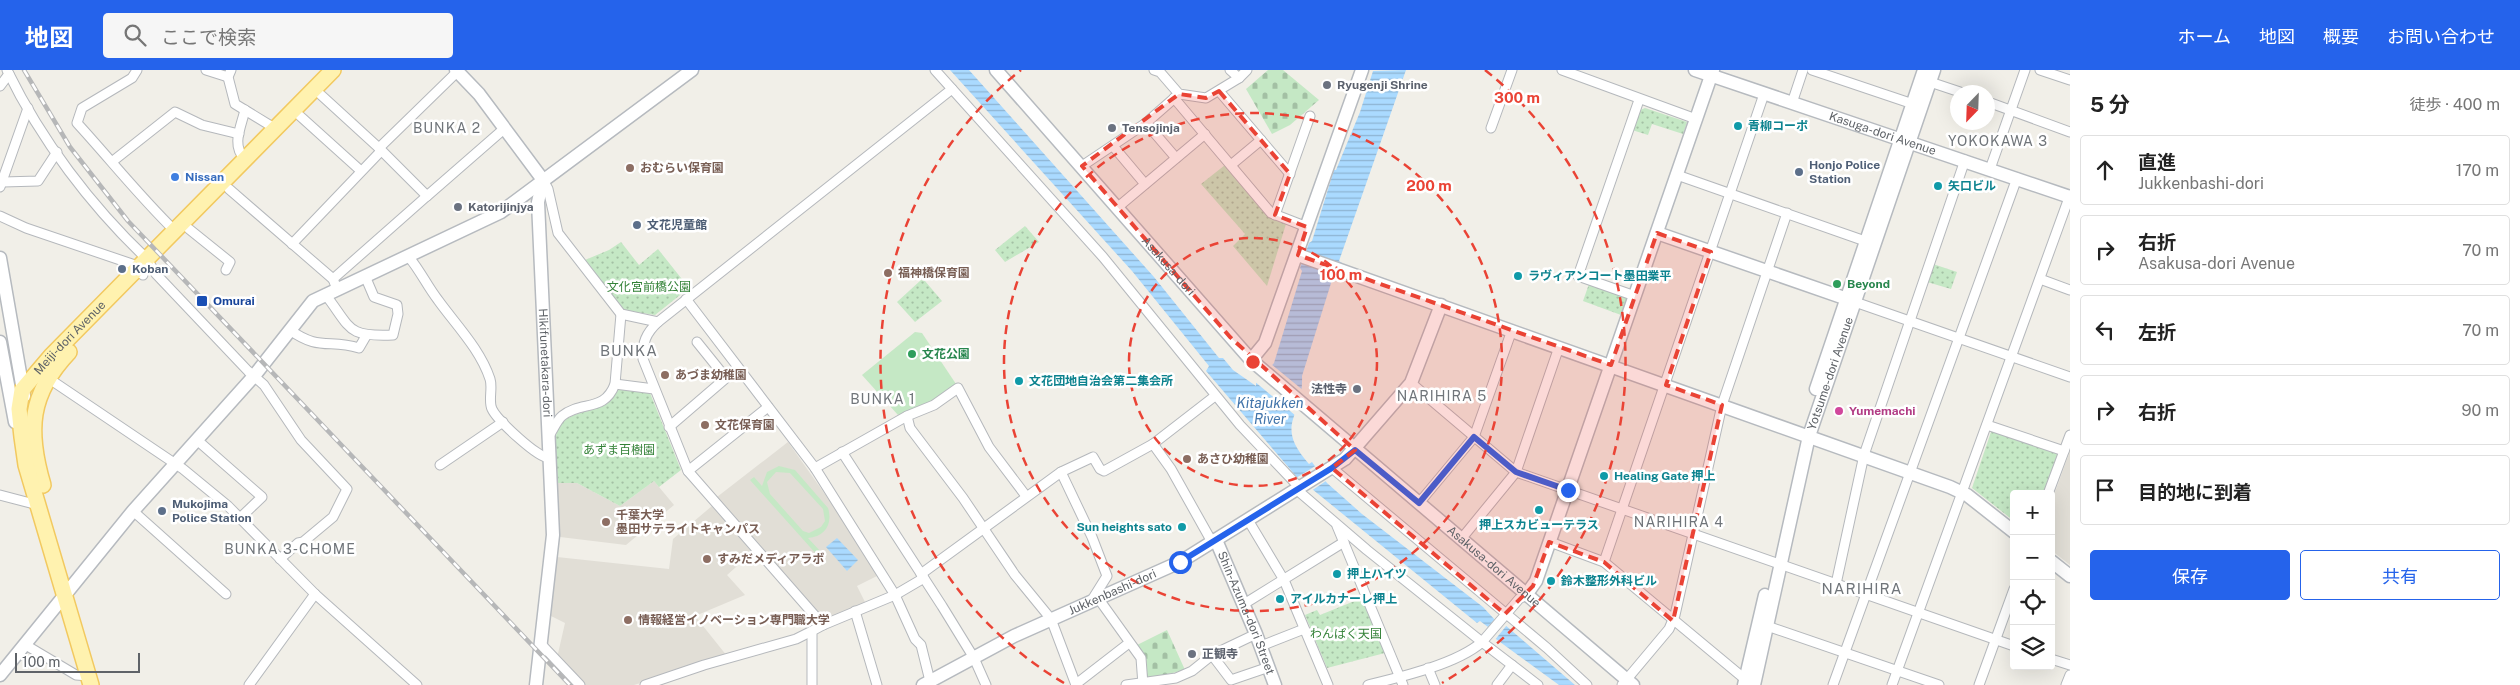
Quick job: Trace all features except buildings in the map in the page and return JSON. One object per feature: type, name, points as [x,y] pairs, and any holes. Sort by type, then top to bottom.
[{"type":"main road","name":"Meiji-dori Avenue","points":[[102,685],[38,505],[26,465],[19,409],[22,390],[63,358],[245,159],[334,70]]},
{"type":"main road","name":"Meiji-dori Avenue","points":[[182,230],[229,189],[346,70]]},
{"type":"main road","name":"Meiji-dori Avenue","points":[[42,375],[33,416],[32,440],[90,680]]},
{"type":"street","points":[[137,70],[132,78],[82,108],[77,123],[112,161],[147,205],[230,262],[226,270]]},
{"type":"street","points":[[206,70],[229,74],[232,99],[235,104],[276,129]]},
{"type":"street","points":[[335,284],[365,276],[497,215],[692,70]]},
{"type":"street","points":[[935,70],[1103,257],[1240,425],[1299,487],[1336,524],[1484,640],[1538,685]]},
{"type":"street","name":"Asakusa-dori","points":[[996,70],[1251,360],[1355,450]]},
{"type":"street","points":[[1230,70],[1239,78]]},
{"type":"street","points":[[1082,166],[1146,123],[1176,96],[1206,98],[1239,78],[1248,70]]},
{"type":"street","points":[[1251,360],[1265,343],[1300,256],[1307,227],[1362,70]]},
{"type":"street","points":[[1491,128],[1512,70]]},
{"type":"street","points":[[1562,70],[1696,120]]},
{"type":"street","name":"Kasuga-dori Avenue","points":[[1695,70],[1712,73],[1792,104],[2070,196]]},
{"type":"street","points":[[1792,104],[1803,70]]},
{"type":"street","points":[[1812,70],[1913,104]]},
{"type":"street","name":"Yotsume-dori Avenue","points":[[1748,683],[1805,434],[1905,141],[1913,104],[1924,70]]},
{"type":"street","points":[[1990,169],[2025,70]]},
{"type":"street","points":[[2040,70],[2070,80]]},
{"type":"street","points":[[292,244],[380,149],[457,71],[505,128],[543,180],[548,189],[558,233],[621,314],[658,322]]},
{"type":"street","points":[[1158,71],[1205,134],[1275,215],[1307,227]]},
{"type":"street","points":[[0,86],[8,72]]},
{"type":"street","points":[[8,72],[56,152],[145,268],[275,398],[301,440],[347,489],[333,517],[280,559]]},
{"type":"street","points":[[1368,685],[1401,681],[1474,650],[1533,586],[1550,542],[1712,73]]},
{"type":"street","points":[[1932,76],[1950,86]]},
{"type":"street","name":"Yotsume-dori Avenue","points":[[1851,300],[1866,241],[1932,76]]},
{"type":"street","points":[[823,625],[688,471],[654,389],[643,352],[648,332],[658,322],[952,89]]},
{"type":"street","points":[[1219,91],[1290,174]]},
{"type":"street","points":[[1604,562],[1764,94]]},
{"type":"street","points":[[321,95],[380,149],[427,196]]},
{"type":"street","points":[[1635,296],[1578,276],[1639,100]]},
{"type":"street","points":[[1995,105],[2070,132]]},
{"type":"street","points":[[28,108],[2,185],[38,181],[56,152]]},
{"type":"street","points":[[245,110],[239,134],[238,153],[245,159]]},
{"type":"street","points":[[112,161],[175,112],[202,125],[239,134]]},
{"type":"street","points":[[300,116],[361,170]]},
{"type":"street","points":[[1275,215],[1310,116]]},
{"type":"street","points":[[1146,123],[1176,158]]},
{"type":"street","points":[[0,675],[133,511],[254,376],[313,301],[325,294],[427,196],[505,128]]},
{"type":"street","points":[[1118,207],[1205,134]]},
{"type":"street","points":[[1231,165],[1261,140]]},
{"type":"street","points":[[1113,146],[1145,184]]},
{"type":"street","points":[[1836,584],[1864,455],[1908,320],[1965,160]]},
{"type":"street","points":[[1677,175],[1866,241]]},
{"type":"street","points":[[1833,685],[2017,178]]},
{"type":"street","name":"Hikifunetakara-dori","points":[[536,685],[553,535],[538,202],[543,180]]},
{"type":"street","points":[[229,189],[335,284]]},
{"type":"street","points":[[1892,685],[2070,196]]},
{"type":"street","points":[[1627,683],[1669,629],[1673,621],[1722,405],[1787,213]]},
{"type":"street","points":[[0,216],[26,228],[145,268]]},
{"type":"street","points":[[1657,234],[2070,377]]},
{"type":"street","points":[[408,256],[422,272],[431,291],[479,356],[491,380],[492,408],[503,422],[540,455],[549,458]]},
{"type":"street","points":[[1300,256],[1350,272],[1911,472],[1962,493],[2010,529]]},
{"type":"street","points":[[0,258],[16,359],[32,440]]},
{"type":"street","points":[[325,294],[352,330],[366,336],[394,335],[398,314],[397,305],[374,297],[365,276]]},
{"type":"street","points":[[2040,279],[2070,290]]},
{"type":"street","points":[[686,300],[815,468],[895,595],[915,639],[921,645],[928,684]]},
{"type":"street","name":"Jukkenbashi-dori","points":[[928,684],[1051,619],[1180,562],[1329,469],[1355,450],[1411,383],[1440,305]]},
{"type":"street","points":[[548,438],[561,416],[604,401],[611,394],[615,384],[621,314]]},
{"type":"street","points":[[290,330],[304,340],[316,344],[346,344],[359,348],[366,336]]},
{"type":"street","points":[[1419,503],[1474,437],[1512,330]]},
{"type":"street","points":[[669,427],[726,378],[697,342]]},
{"type":"street","points":[[0,346],[16,359],[175,464],[240,518],[315,594],[417,685]]},
{"type":"street","points":[[0,346],[26,465]]},
{"type":"street","points":[[1462,538],[1516,472],[1559,347]]},
{"type":"street","points":[[1411,383],[1516,472],[2010,645]]},
{"type":"street","points":[[615,384],[654,389]]},
{"type":"street","points":[[815,468],[907,416],[934,405],[958,388],[989,447],[1026,496]]},
{"type":"street","points":[[645,685],[704,665],[796,639],[823,625],[895,595],[922,576],[984,526],[1061,472],[1093,457],[1100,469],[1104,471],[1153,444],[1215,396]]},
{"type":"street","points":[[688,471],[768,407]]},
{"type":"street","points":[[907,416],[910,428],[984,526],[1015,575],[1051,619],[1076,685],[1130,643]]},
{"type":"street","points":[[440,465],[503,422]]},
{"type":"street","points":[[1987,425],[2064,451]]},
{"type":"street","points":[[2049,490],[2070,437]]},
{"type":"street","points":[[196,440],[262,498],[240,518]]},
{"type":"street","points":[[1153,444],[1171,469],[1214,541]]},
{"type":"street","name":"Asakusa-dori Avenue","points":[[1355,450],[1462,538],[1627,683]]},
{"type":"street","points":[[842,452],[974,658],[986,685]]},
{"type":"street","points":[[1329,469],[1503,617],[1587,685]]},
{"type":"street","points":[[1061,472],[1092,537],[1107,576],[1095,600],[1142,658],[1142,684]]},
{"type":"street","points":[[0,496],[38,505]]},
{"type":"street","points":[[133,511],[226,594]]},
{"type":"street","points":[[1248,520],[1284,580],[1328,685]]},
{"type":"street","points":[[1336,524],[1401,681]]},
{"type":"street","name":"Shin-Azuma-dori Street","points":[[1214,541],[1244,604],[1275,685]]},
{"type":"street","points":[[1244,604],[1344,542]]},
{"type":"street","points":[[1550,542],[1604,562],[1748,683]]},
{"type":"street","name":"Yotsume-dori Avenue","points":[[1748,683],[1767,626],[1776,564]]},
{"type":"street","points":[[2055,564],[2070,576]]},
{"type":"street","points":[[250,685],[315,594]]},
{"type":"street","points":[[1979,685],[2010,600]]},
{"type":"street","points":[[855,612],[877,685]]},
{"type":"street","points":[[1767,626],[1939,685]]},
{"type":"street","points":[[1126,685],[1177,682],[1212,655],[1259,640],[1304,629]]},
{"type":"street","points":[[812,631],[812,685]]},
{"type":"street","points":[[24,644],[76,676],[90,680]]},
{"type":"street","points":[[541,644],[580,685]]},
{"type":"street","points":[[1212,655],[1231,680],[1269,667]]},
{"type":"street","points":[[2055,660],[2070,665]]},
{"type":"street","points":[[1497,685],[1512,665]]},
{"type":"street","points":[[1428,668],[1435,685]]},
{"type":"street","points":[[2066,685],[2070,675]]},
{"type":"highlighted area","points":[[1219,91],[1290,174],[1275,215],[1307,227],[1298,255],[1611,365],[1657,233],[1711,252],[1666,385],[1722,405],[1673,621],[1604,562],[1549,542],[1533,586],[1505,614],[1332,468],[1355,450],[1230,337],[1082,166],[1179,94],[1206,98]]},
{"type":"shaded area","points":[[788,442],[844,521],[877,576],[857,586],[866,604],[825,621],[717,497]]},
{"type":"shaded area","points":[[2070,451],[2070,565],[2055,553],[2055,492]]},
{"type":"shaded area","name":"千葉大学 墨田サテライトキャンパス","points":[[654,481],[674,505],[626,545],[560,537],[557,483],[577,483],[620,506]]},
{"type":"shaded area","name":"情報経営イノベーション専門職大学","points":[[712,506],[753,552],[727,575],[745,595],[695,616],[727,656],[634,685],[583,685],[557,658],[565,623],[551,616],[557,557],[669,569],[673,539]]},
{"type":"green space","points":[[1268,70],[1283,70],[1319,100],[1290,125],[1272,134],[1246,89]]},
{"type":"green space","points":[[1645,108],[1687,122],[1683,134],[1652,124],[1648,135],[1632,130],[1638,111]]},
{"type":"green space","points":[[1225,165],[1269,216],[1286,224],[1267,286],[1233,246],[1245,234],[1201,184]]},
{"type":"green space","points":[[1025,226],[1039,242],[1005,262],[995,250]]},
{"type":"green space","name":"文化宮前橋公園","points":[[621,242],[639,265],[658,249],[689,288],[655,315],[624,310],[585,260],[609,250]]},
{"type":"green space","points":[[1933,264],[1957,272],[1951,289],[1927,282]]},
{"type":"green space","points":[[921,280],[925,281],[942,301],[915,322],[897,302]]},
{"type":"green space","points":[[1589,284],[1627,297],[1621,315],[1583,301]]},
{"type":"green space","name":"文花公園","points":[[915,332],[922,333],[956,384],[931,402],[898,415],[862,375]]},
{"type":"green space","name":"あずま百樹園","points":[[615,388],[650,393],[681,470],[659,487],[654,481],[620,506],[577,483],[557,483],[555,455],[556,436],[564,421],[572,416],[605,405],[609,402]]},
{"type":"green space","points":[[1992,429],[2059,452],[2045,490],[2010,490],[2010,518],[1972,488]]},
{"type":"green space","points":[[779,466],[795,470],[828,508],[829,519],[826,529],[819,535],[808,538],[822,553],[818,556],[750,480],[754,477],[762,486],[767,472]],"holes":[[[776,472],[790,473],[823,509],[825,521],[821,527],[809,533],[803,531],[770,494],[767,482]]]},
{"type":"green space","name":"わんぱく天国","points":[[1362,598],[1385,653],[1327,668],[1305,615],[1317,610],[1320,615]]},
{"type":"green space","points":[[1167,630],[1185,670],[1147,679],[1146,657],[1137,645]]},
{"type":"water","name":"Kitajukken River","points":[[950,70],[969,70],[1154,277],[1219,358],[1223,358],[1233,370],[1256,386],[1256,383],[1274,363],[1302,271],[1300,268],[1309,243],[1312,241],[1334,170],[1336,170],[1360,112],[1373,71],[1406,70],[1339,261],[1342,263],[1337,278],[1332,280],[1302,376],[1299,402],[1291,429],[1293,439],[1298,450],[1309,464],[1312,462],[1327,483],[1362,514],[1483,607],[1495,620],[1497,618],[1575,685],[1559,685],[1485,631],[1488,627],[1480,621],[1477,623],[1296,476],[1206,371],[1209,366],[1132,271]]},
{"type":"water","points":[[837,538],[858,560],[847,571],[826,547]]},
{"type":"pier","points":[[1271,364],[1304,391],[1296,416],[1254,381]]},
{"type":"pier","points":[[1317,465],[1329,479],[1311,491],[1296,478]]},
{"type":"pier","points":[[1497,617],[1507,625],[1494,641],[1483,632]]},
{"type":"railway","points":[[24,70],[70,147],[128,221],[570,685]]},
{"type":"place","name":"Ryugenji Shrine","points":[[1327,85]]},
{"type":"place","name":"青柳コーポ","points":[[1738,126]]},
{"type":"place","name":"Tensojinja","points":[[1112,128]]},
{"type":"place","name":"おむらい保育園","points":[[630,168]]},
{"type":"place","name":"Honjo Police Station","points":[[1799,172]]},
{"type":"place","name":"Nissan","points":[[175,177]]},
{"type":"place","name":"矢口ビル","points":[[1938,186]]},
{"type":"place","name":"Katorijinjya","points":[[458,207]]},
{"type":"place","name":"文花児童館","points":[[637,225]]},
{"type":"place","name":"Koban","points":[[122,269]]},
{"type":"place","name":"福神橋保育園","points":[[888,273]]},
{"type":"place","name":"ラヴィアンコート墨田業平","points":[[1518,276]]},
{"type":"place","name":"Beyond","points":[[1837,284]]},
{"type":"place","name":"Omurai","points":[[202,301]]},
{"type":"place","name":"文花公園","points":[[912,354]]},
{"type":"place","name":"あづま幼稚園","points":[[665,375]]},
{"type":"place","name":"文花団地自治会第二集会所","points":[[1019,381]]},
{"type":"place","name":"法性寺","points":[[1357,389]]},
{"type":"place","name":"Yumemachi","points":[[1839,411]]},
{"type":"place","name":"文花保育園","points":[[705,425]]},
{"type":"place","name":"あさひ幼稚園","points":[[1187,459]]},
{"type":"place","name":"Healing Gate 押上","points":[[1604,476]]},
{"type":"place","name":"押上スカビューテラス","points":[[1539,510]]},
{"type":"place","name":"Mukojima Police Station","points":[[162,511]]},
{"type":"place","name":"千葉大学 墨田サテライトキャンパス","points":[[606,522]]},
{"type":"place","name":"Sun heights sato","points":[[1182,527]]},
{"type":"place","name":"すみだメディアラボ","points":[[707,559]]},
{"type":"place","name":"押上ハイツ","points":[[1337,574]]},
{"type":"place","name":"鈴木整形外科ビル","points":[[1551,581]]},
{"type":"place","name":"アイルカナーレ押上","points":[[1280,599]]},
{"type":"place","name":"情報経営イノベーション専門職大学","points":[[628,620]]},
{"type":"place","name":"正観寺","points":[[1192,654]]},
{"type":"district","name":"BUNKA 2","points":[[447,128]]},
{"type":"district","name":"YOKOKAWA 3","points":[[1998,141]]},
{"type":"district","name":"BUNKA","points":[[629,350]]},
{"type":"district","name":"NARIHIRA 5","points":[[1442,396]]},
{"type":"district","name":"BUNKA 1","points":[[883,399]]},
{"type":"district","name":"NARIHIRA 4","points":[[1679,522]]},
{"type":"district","name":"BUNKA 3-CHOME","points":[[290,549]]},
{"type":"district","name":"NARIHIRA","points":[[1862,588]]},
{"type":"route","points":[[1180,562],[1332,468],[1355,450],[1419,503],[1474,437],[1516,472],[1568,490]]}]
